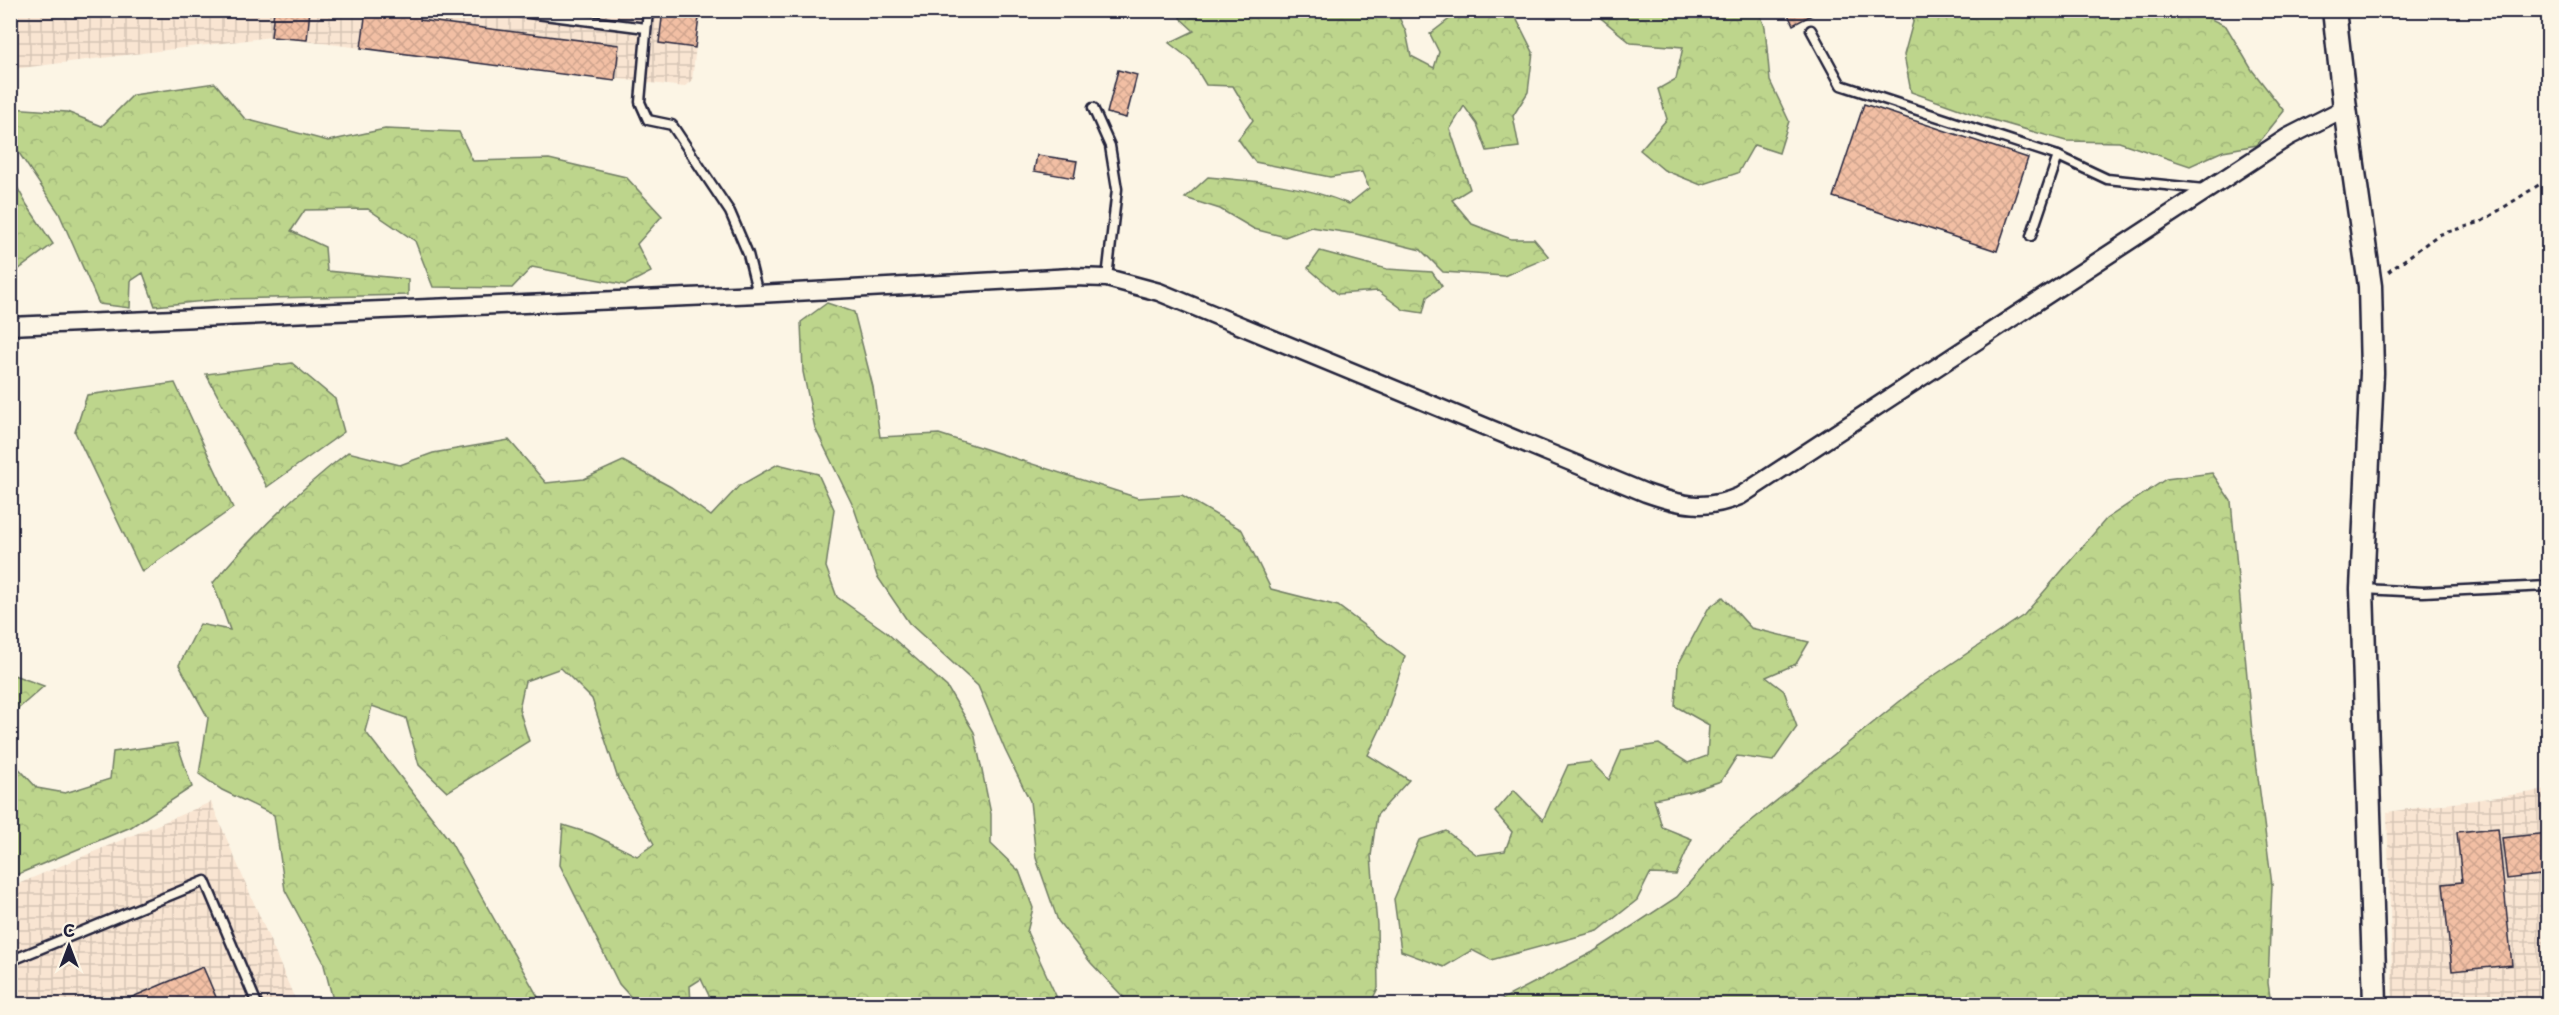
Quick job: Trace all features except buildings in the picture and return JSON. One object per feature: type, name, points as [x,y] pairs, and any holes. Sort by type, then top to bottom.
[{"type":"street","points":[[2334,10],[2370,286],[2372,373],[2362,589],[2375,1005]]},
{"type":"street","points":[[10,326],[758,294],[1072,277],[1107,278],[1159,292],[1646,493],[1686,504],[1705,506],[1723,504],[1740,496],[2288,137],[2345,108]]},
{"type":"lane","points":[[505,10],[646,28]]},
{"type":"lane","points":[[648,10],[640,102],[648,120],[672,125],[701,165],[730,212],[747,254],[758,294]]},
{"type":"lane","points":[[1811,30],[1841,85],[2058,156],[2107,179],[2208,190]]},
{"type":"lane","points":[[1093,108],[1110,146],[1117,189],[1107,278]]},
{"type":"lane","points":[[2031,236],[2058,156]]},
{"type":"lane","points":[[2362,589],[2423,592],[2548,586]]},
{"type":"lane","points":[[10,961],[204,880],[257,1005]]},
{"type":"path","points":[[2370,286],[2438,235],[2481,222],[2548,179]]},
{"type":"shaded area","points":[[10,11],[700,11],[692,80],[684,87],[271,37],[13,69],[10,64]]},
{"type":"shaded area","points":[[2548,790],[2548,1004],[2393,1004],[2387,812]]},
{"type":"shaded area","points":[[211,802],[297,1004],[11,1004],[11,887]]},
{"type":"green space","points":[[1181,11],[1396,11],[1406,32],[1411,56],[1434,68],[1439,52],[1430,34],[1456,14],[1515,16],[1533,52],[1528,92],[1513,116],[1519,147],[1487,151],[1477,124],[1464,106],[1450,129],[1470,189],[1452,200],[1472,224],[1511,239],[1534,239],[1549,257],[1504,276],[1443,272],[1421,250],[1356,234],[1311,227],[1285,237],[1254,229],[1220,209],[1185,198],[1208,177],[1297,188],[1349,204],[1369,188],[1362,172],[1330,177],[1255,162],[1238,139],[1253,120],[1233,86],[1206,85],[1191,60],[1169,43],[1194,31],[1180,18]]},
{"type":"green space","points":[[1587,11],[1759,11],[1765,27],[1770,81],[1789,121],[1779,153],[1754,145],[1738,173],[1701,185],[1664,170],[1640,150],[1667,119],[1658,89],[1676,79],[1683,47],[1631,43],[1597,15]]},
{"type":"green space","points":[[1916,11],[2194,11],[2226,26],[2252,70],[2284,111],[2257,145],[2223,151],[2190,166],[2119,142],[2066,141],[1982,117],[1911,92],[1904,55]]},
{"type":"green space","points":[[215,83],[245,119],[328,141],[385,129],[459,132],[473,161],[549,159],[626,177],[662,216],[637,244],[651,272],[626,285],[532,267],[512,288],[433,287],[415,241],[368,209],[305,210],[291,231],[325,247],[327,271],[408,279],[408,295],[225,299],[155,306],[143,273],[131,281],[130,308],[99,304],[59,213],[15,147],[11,132],[11,108],[67,112],[102,126],[133,95]]},
{"type":"green space","points":[[11,176],[53,244],[11,275]]},
{"type":"green space","points":[[1320,251],[1387,269],[1432,272],[1442,286],[1427,297],[1423,313],[1404,310],[1378,291],[1338,294],[1308,268]]},
{"type":"green space","points":[[827,303],[854,312],[873,387],[880,437],[939,434],[1138,498],[1182,495],[1242,530],[1271,589],[1338,606],[1405,656],[1385,719],[1368,755],[1409,780],[1377,815],[1371,856],[1377,925],[1378,988],[1370,1004],[1130,1004],[1091,963],[1058,921],[1036,858],[1030,801],[978,686],[909,623],[877,576],[854,508],[815,428],[803,372],[801,322]]},
{"type":"green space","points":[[292,363],[335,399],[344,432],[267,487],[206,374]]},
{"type":"green space","points":[[175,383],[233,508],[142,572],[75,432],[87,395]]},
{"type":"green space","points":[[509,440],[546,483],[584,479],[623,461],[671,487],[711,516],[739,486],[778,464],[818,474],[834,509],[826,567],[837,597],[885,631],[947,687],[974,732],[991,814],[991,844],[1019,871],[1033,908],[1027,932],[1057,998],[1051,1004],[866,1004],[864,999],[863,1004],[713,1004],[701,979],[690,986],[691,1004],[637,1004],[619,984],[560,865],[563,825],[592,834],[637,856],[654,844],[618,779],[592,699],[561,668],[525,681],[519,709],[529,741],[447,792],[419,765],[406,718],[372,706],[365,731],[450,841],[542,1004],[334,1004],[323,961],[285,890],[274,815],[222,790],[199,774],[208,718],[179,665],[200,624],[230,630],[213,583],[277,513],[348,452],[400,465],[433,453]]},
{"type":"green space","points":[[2212,473],[2231,501],[2252,731],[2272,885],[2268,983],[2271,1004],[1456,1004],[1460,1002],[1497,1002],[1593,952],[1677,897],[1724,843],[1920,685],[2024,615],[2106,519],[2166,479]]},
{"type":"green space","points":[[1723,597],[1751,628],[1809,642],[1796,664],[1766,677],[1784,691],[1797,727],[1773,761],[1737,756],[1721,781],[1688,792],[1654,799],[1662,827],[1692,839],[1676,875],[1650,874],[1637,900],[1598,931],[1491,960],[1472,950],[1444,967],[1401,951],[1394,899],[1419,840],[1446,831],[1477,855],[1505,851],[1512,832],[1495,812],[1514,790],[1543,820],[1568,765],[1591,762],[1609,780],[1622,750],[1659,744],[1688,763],[1707,756],[1709,725],[1675,706],[1678,665],[1708,609]]},
{"type":"green space","points":[[10,674],[44,686],[11,715]]},
{"type":"green space","points":[[177,743],[192,787],[131,827],[11,877],[11,760],[37,788],[65,793],[110,779],[113,752]]}]
